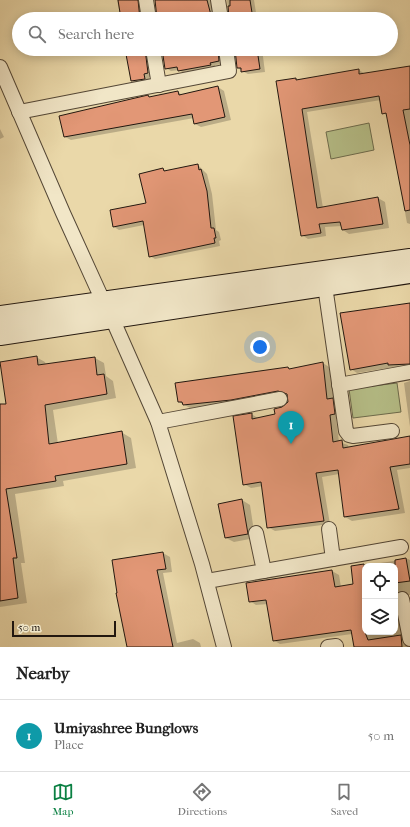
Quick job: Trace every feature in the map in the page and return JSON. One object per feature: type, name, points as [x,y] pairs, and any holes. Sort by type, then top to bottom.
[{"type":"street","points":[[146,0],[148,12]]},
{"type":"street","points":[[218,0],[220,12]]},
{"type":"street","points":[[155,56],[159,85]]},
{"type":"street","points":[[19,112],[229,71],[227,56]]},
{"type":"street","points":[[0,67],[158,422],[207,580],[224,647]]},
{"type":"street","points":[[0,335],[108,309],[410,259]]},
{"type":"street","points":[[0,316],[108,309],[325,286],[410,273]]},
{"type":"street","points":[[325,286],[346,431],[349,435],[392,430]]},
{"type":"street","points":[[339,385],[410,372]]},
{"type":"street","points":[[158,422],[280,399]]},
{"type":"street","points":[[329,529],[333,559]]},
{"type":"street","points":[[256,533],[264,571]]},
{"type":"street","points":[[207,580],[402,547]]},
{"type":"street","points":[[402,599],[410,639]]},
{"type":"green space","points":[[369,123],[374,150],[331,159],[326,132]]},
{"type":"green space","points":[[397,383],[401,412],[353,418],[349,389]]},
{"type":"building","points":[[118,0],[138,0],[139,12],[120,12]]},
{"type":"building","points":[[155,0],[207,0],[210,12],[156,12]]},
{"type":"building","points":[[230,0],[250,0],[252,12],[228,12],[228,6],[230,6]]},
{"type":"building","points":[[126,56],[146,56],[148,73],[144,74],[145,79],[131,81]]},
{"type":"building","points":[[163,56],[219,56],[219,61],[210,63],[211,65],[178,71],[177,67],[165,69]]},
{"type":"building","points":[[236,56],[258,56],[260,69],[241,72],[241,68],[237,68]]},
{"type":"building","points":[[410,66],[410,109],[403,110],[410,145],[410,210],[405,211],[386,113],[382,114],[379,96],[302,109],[317,208],[378,197],[383,224],[342,230],[340,222],[319,224],[321,233],[301,236],[276,81],[296,78],[296,80],[359,69],[359,74]]},
{"type":"building","points":[[218,86],[225,117],[194,124],[192,114],[64,137],[59,116],[148,95],[149,97],[178,91],[179,95]]},
{"type":"building","points":[[198,164],[199,170],[201,169],[207,191],[211,228],[214,228],[216,238],[214,238],[215,243],[149,257],[143,221],[113,227],[110,210],[146,203],[139,174],[163,168],[164,171]]},
{"type":"building","points":[[410,303],[410,364],[388,365],[388,363],[350,370],[340,313]]},
{"type":"building","points":[[37,356],[38,365],[95,357],[97,375],[104,374],[107,394],[45,405],[49,444],[122,431],[127,464],[55,476],[56,481],[6,489],[17,558],[13,558],[18,598],[0,601],[0,404],[6,404],[0,362]]},
{"type":"building","points":[[323,362],[327,399],[333,398],[335,414],[330,415],[333,442],[342,440],[343,448],[410,436],[410,464],[390,467],[399,509],[344,517],[338,470],[316,473],[324,521],[267,528],[261,482],[243,485],[233,416],[252,413],[252,419],[275,414],[274,409],[282,407],[288,402],[287,394],[278,391],[231,400],[183,405],[182,402],[178,402],[175,383],[288,367],[289,369]]},
{"type":"building","points":[[242,499],[248,534],[225,538],[218,504]]},
{"type":"building","points":[[163,552],[166,569],[157,570],[173,647],[127,647],[116,593],[112,560]]},
{"type":"building","points":[[406,558],[410,581],[398,583],[398,563],[395,563],[395,560]]},
{"type":"building","points":[[362,564],[362,635],[366,635],[368,640],[401,635],[402,647],[354,647],[351,630],[273,641],[266,600],[249,602],[246,583],[332,570],[335,587],[353,584],[351,566]]},
{"type":"place","name":"Umiyashree Bunglows","points":[[291,444]]}]
